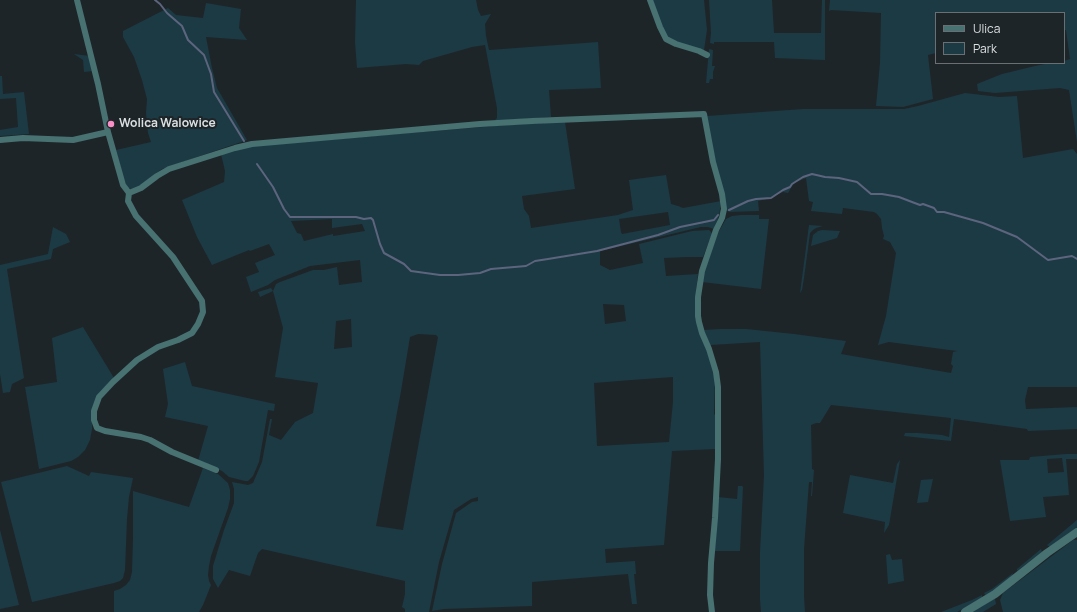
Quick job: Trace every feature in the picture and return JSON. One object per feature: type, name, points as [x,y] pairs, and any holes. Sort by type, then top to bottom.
[{"type":"street","points":[[77,0],[98,84],[108,132],[123,185],[129,193],[128,201],[136,216],[174,257],[202,301],[203,312],[192,333],[178,340],[158,346],[137,360],[113,382],[99,397],[94,411],[94,420],[97,428],[150,440],[172,452],[216,470]]},
{"type":"street","points":[[650,0],[666,39],[676,44],[707,54]]},
{"type":"street","points":[[129,193],[142,188],[169,169],[252,144],[453,126],[704,114],[713,162],[722,194],[724,210],[702,271],[698,296],[699,322],[716,372],[718,387],[718,459],[711,587],[712,612]]},
{"type":"street","points":[[0,140],[23,138],[73,140],[108,132]]},
{"type":"street","points":[[965,612],[995,594],[1076,535]]},
{"type":"green space","points":[[356,0],[476,0],[481,16],[491,14],[485,24],[489,50],[598,42],[601,88],[549,90],[551,117],[494,121],[497,118],[497,108],[485,45],[472,47],[423,61],[419,65],[406,64],[357,68],[355,42]]},
{"type":"green space","points":[[651,0],[704,0],[707,30],[704,50],[672,41],[665,34]]},
{"type":"green space","points":[[709,0],[772,0],[774,33],[821,33],[822,0],[825,0],[825,60],[775,58],[774,42],[710,43],[711,33]]},
{"type":"green space","points":[[830,0],[1077,0],[1077,142],[1069,90],[1060,88],[995,93],[978,91],[977,84],[1002,74],[1035,66],[1045,64],[1065,64],[1065,61],[1070,59],[1065,30],[1065,12],[935,12],[935,53],[928,55],[933,99],[903,107],[876,106],[880,63],[881,13],[829,11]]},
{"type":"green space","points":[[206,3],[241,9],[239,28],[247,40],[206,37],[217,88],[247,140],[162,169],[141,185],[131,189],[128,188],[123,178],[116,150],[151,142],[148,133],[146,113],[147,99],[134,57],[123,37],[123,31],[168,8],[176,15],[203,18]]},
{"type":"green space","points":[[709,49],[713,50],[712,66],[715,66],[713,79],[710,79],[709,83],[706,83]]},
{"type":"green space","points":[[74,54],[90,56],[93,71],[84,72],[83,60]]},
{"type":"green space","points":[[0,76],[2,76],[3,94],[24,92],[29,134],[0,136],[0,130],[18,127],[16,98],[0,99]]},
{"type":"green space","points":[[965,93],[999,97],[1017,96],[1023,158],[1073,149],[1077,154],[1077,387],[1028,387],[1025,400],[1026,409],[1077,407],[1077,429],[1028,431],[1027,429],[954,419],[951,441],[904,436],[905,433],[918,433],[949,437],[951,418],[831,405],[820,423],[811,425],[812,469],[814,470],[812,496],[812,482],[809,482],[804,549],[805,612],[761,612],[760,552],[764,475],[760,342],[710,345],[703,330],[746,329],[846,341],[841,354],[951,373],[953,366],[951,364],[953,352],[957,351],[889,342],[878,345],[886,316],[896,253],[890,242],[883,239],[884,236],[881,219],[874,212],[843,208],[842,214],[811,211],[813,202],[809,201],[806,178],[794,183],[788,193],[783,192],[758,201],[759,211],[729,212],[726,210],[707,116],[803,109],[904,109]]},
{"type":"green space","points":[[565,122],[575,189],[522,196],[524,209],[529,216],[531,228],[618,215],[633,210],[629,180],[666,175],[671,204],[683,208],[721,201],[719,216],[714,229],[701,227],[600,251],[600,265],[610,270],[643,263],[639,244],[692,231],[709,230],[712,234],[703,257],[664,258],[666,276],[698,274],[695,299],[697,320],[715,374],[715,449],[672,451],[664,545],[605,549],[606,563],[635,561],[636,574],[634,574],[637,604],[632,604],[628,574],[532,582],[532,606],[444,609],[432,611],[442,564],[456,513],[472,502],[478,501],[478,497],[471,499],[454,510],[439,562],[429,612],[405,612],[405,609],[402,607],[405,594],[405,581],[262,549],[258,553],[250,576],[229,570],[218,588],[213,579],[213,566],[234,503],[234,489],[232,482],[248,485],[253,483],[262,462],[270,419],[272,419],[269,435],[281,440],[295,422],[313,413],[318,383],[275,377],[283,328],[273,291],[276,284],[313,270],[324,270],[337,267],[339,285],[362,282],[360,260],[310,266],[275,280],[268,285],[251,292],[246,277],[259,272],[255,263],[275,255],[269,244],[250,251],[249,250],[212,265],[197,237],[182,200],[224,182],[225,171],[221,154],[252,146],[507,125]],"holes":[[[668,212],[670,225],[622,234],[619,219]],[[332,219],[332,228],[362,224],[365,231],[333,236],[333,234],[304,241],[301,234],[297,233],[291,221]],[[603,304],[624,305],[626,321],[605,324]],[[351,319],[352,347],[334,349],[336,321]],[[418,334],[436,335],[438,337],[403,530],[376,526],[410,337]],[[673,377],[673,402],[669,442],[597,446],[594,383]]]},
{"type":"green space","points":[[759,215],[759,219],[769,219],[761,289],[702,282],[718,233],[726,219],[732,216]]},
{"type":"green space","points":[[809,225],[823,226],[816,228],[810,233],[802,290],[800,293]]},
{"type":"green space","points":[[53,227],[66,234],[70,242],[53,249],[51,259],[7,269],[24,378],[12,384],[10,392],[3,393],[0,374],[0,265],[48,254]]},
{"type":"green space","points":[[822,230],[840,231],[837,238],[811,246],[813,235]]},
{"type":"green space","points":[[271,288],[273,291],[260,297],[258,292]]},
{"type":"green space","points":[[83,327],[114,378],[99,393],[92,418],[90,440],[85,450],[71,461],[39,469],[25,387],[57,382],[52,338]]},
{"type":"green space","points":[[185,362],[192,386],[275,404],[274,411],[268,410],[259,462],[253,476],[248,481],[229,477],[222,471],[198,461],[208,426],[165,417],[168,404],[163,369]]},
{"type":"green space","points":[[1077,454],[1077,459],[1066,459],[1069,495],[1043,497],[1046,517],[1010,521],[1000,460],[1029,460],[1030,457]],"holes":[[[1062,458],[1064,472],[1048,473],[1047,459]]]},
{"type":"green space","points":[[900,460],[889,525],[884,533],[885,522],[843,513],[850,475],[893,483],[897,464]]},
{"type":"green space","points":[[67,466],[89,476],[91,472],[133,478],[129,497],[125,570],[123,578],[114,583],[32,602],[1,482]]},
{"type":"green space","points":[[203,468],[218,474],[228,483],[230,499],[211,556],[208,575],[211,585],[199,612],[114,612],[114,591],[126,585],[130,580],[132,572],[133,491],[189,507]]},
{"type":"green space","points":[[933,479],[928,502],[917,503],[921,480]]},
{"type":"green space","points":[[738,486],[743,487],[740,551],[714,551],[718,497],[737,499]]},
{"type":"green space","points":[[1077,520],[1077,527],[1050,547],[1047,545]]},
{"type":"green space","points":[[0,530],[19,605],[0,609]]},
{"type":"green space","points":[[1073,540],[1077,540],[1077,612],[1003,612],[1000,600],[1003,593]]},
{"type":"green space","points":[[1041,549],[1042,552],[1017,571],[1017,569]]},
{"type":"green space","points":[[890,554],[892,560],[902,559],[904,581],[888,584],[886,555]]},
{"type":"green space","points":[[1013,573],[1012,576],[986,596],[984,593],[992,589]]},
{"type":"green space","points":[[982,595],[982,598],[957,612],[941,612],[972,600]]},
{"type":"green space","points":[[994,599],[996,604],[983,612],[972,612]]},
{"type":"waterway","points":[[155,0],[182,26],[188,40],[204,55],[211,74],[214,92],[244,141]]},
{"type":"waterway","points":[[257,164],[273,187],[284,209],[290,217],[371,218],[384,253],[404,264],[411,271],[440,275],[480,273],[491,269],[526,266],[535,261],[597,251],[658,235],[680,227],[714,220],[718,215]]},
{"type":"waterway","points":[[729,210],[748,201],[771,198],[790,187],[803,177],[812,174],[857,182],[871,194],[899,197],[920,205],[923,204],[934,208],[937,212],[944,212],[983,223],[1017,237],[1048,260],[1072,256],[1077,259]]},
{"type":"place","name":"Wolica Walowice","points":[[111,124]]}]
